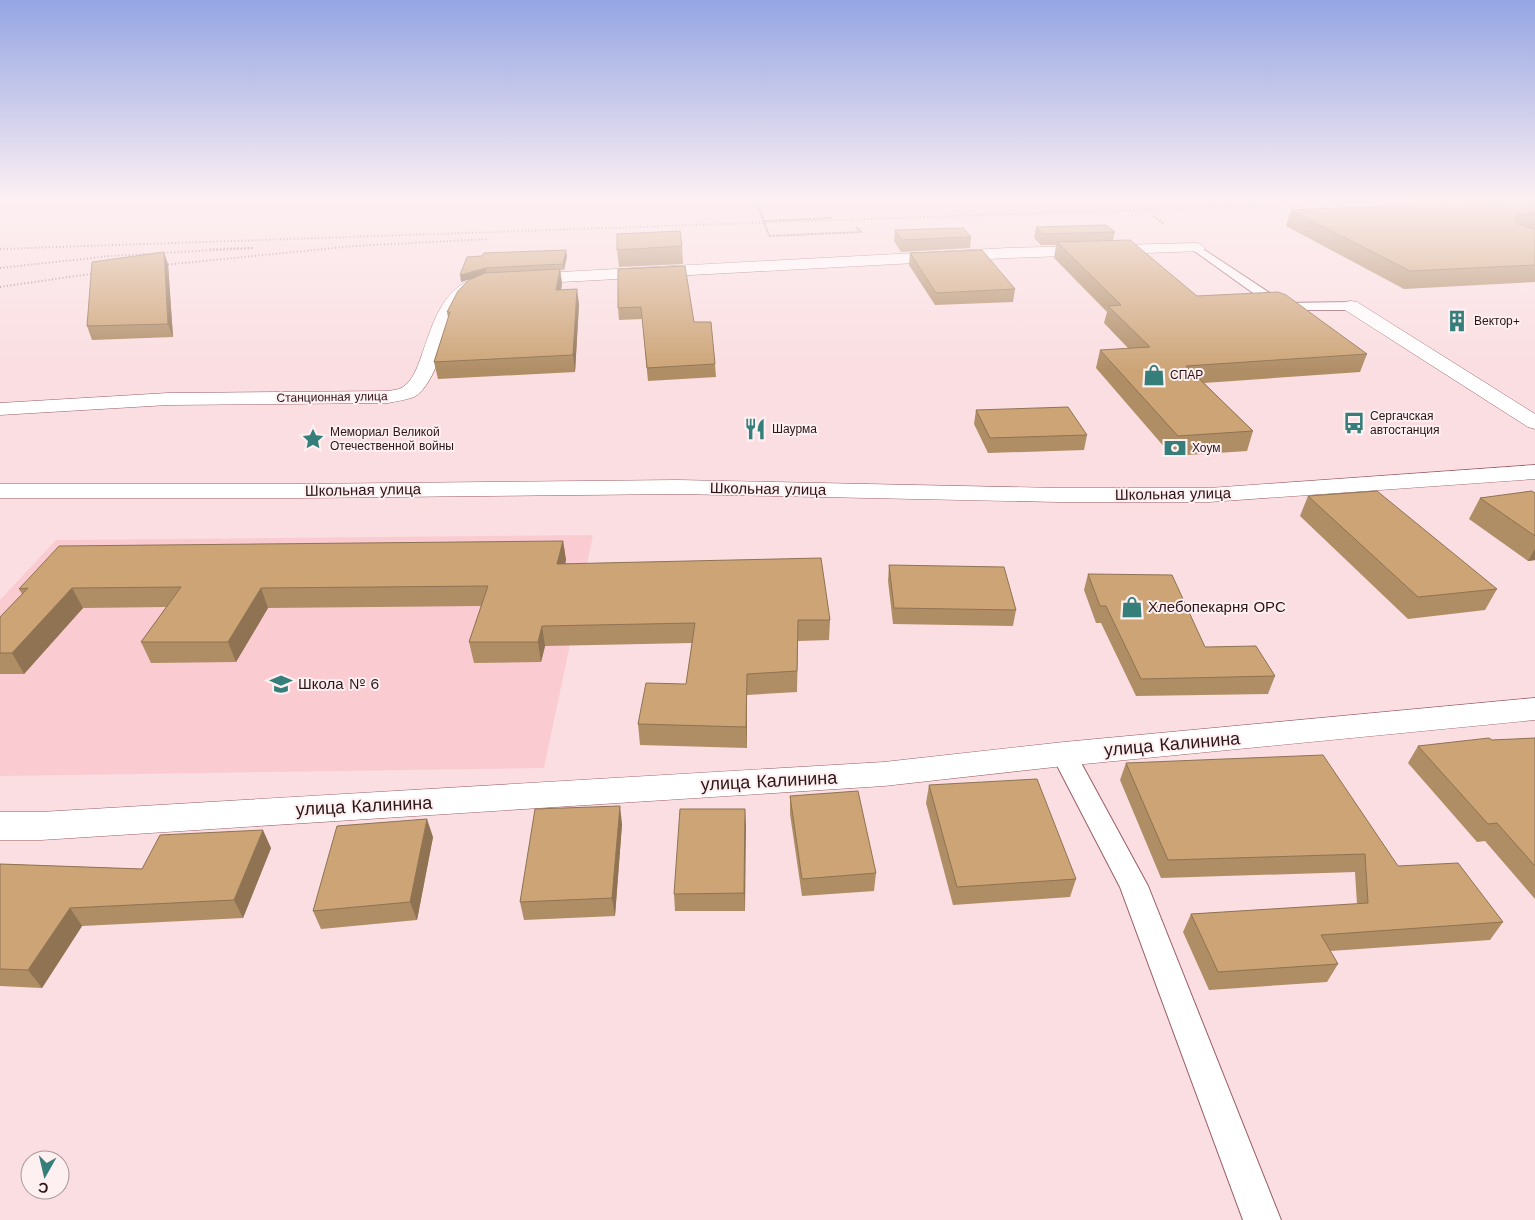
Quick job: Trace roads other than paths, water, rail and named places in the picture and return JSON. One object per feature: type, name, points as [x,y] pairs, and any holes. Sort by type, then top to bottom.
[{"type":"street","name":"Станционная улица","points":[[0,409],[168,399],[388,397],[409,392],[420,383],[444,317],[455,299],[470,285],[502,280],[934,257]]},
{"type":"street","points":[[1351,306],[1535,423]]},
{"type":"street","name":"Школьная улица","points":[[0,491],[309,491],[677,487],[1058,496],[1209,495],[1535,472]]},
{"type":"street","name":"улица Калинина","points":[[0,826],[61,824],[884,774],[1064,754],[1535,710]]},
{"type":"lane","points":[[1210,257],[1282,307],[1351,306]]},
{"type":"lane","points":[[1064,754],[1134,886],[1262,1220]]},
{"type":"railway","points":[[0,268],[101,257]]},
{"type":"railway","points":[[154,266],[245,257]]},
{"type":"railway","points":[[0,287],[104,272]]},
{"type":"place","name":"Вектор+","points":[[1457,321]]},
{"type":"place","name":"СПАР","points":[[1154,375]]},
{"type":"place","name":"Сергачская автостанция","points":[[1354,423]]},
{"type":"place","name":"Шаурма","points":[[755,429]]},
{"type":"place","name":"Мемориал Великой Отечественной войны","points":[[313,439]]},
{"type":"place","name":"Хоум","points":[[1175,448]]},
{"type":"place","name":"Хлебопекарня ОРС","points":[[1132,607]]},
{"type":"place","name":"Школа № 6","points":[[281,684]]}]
